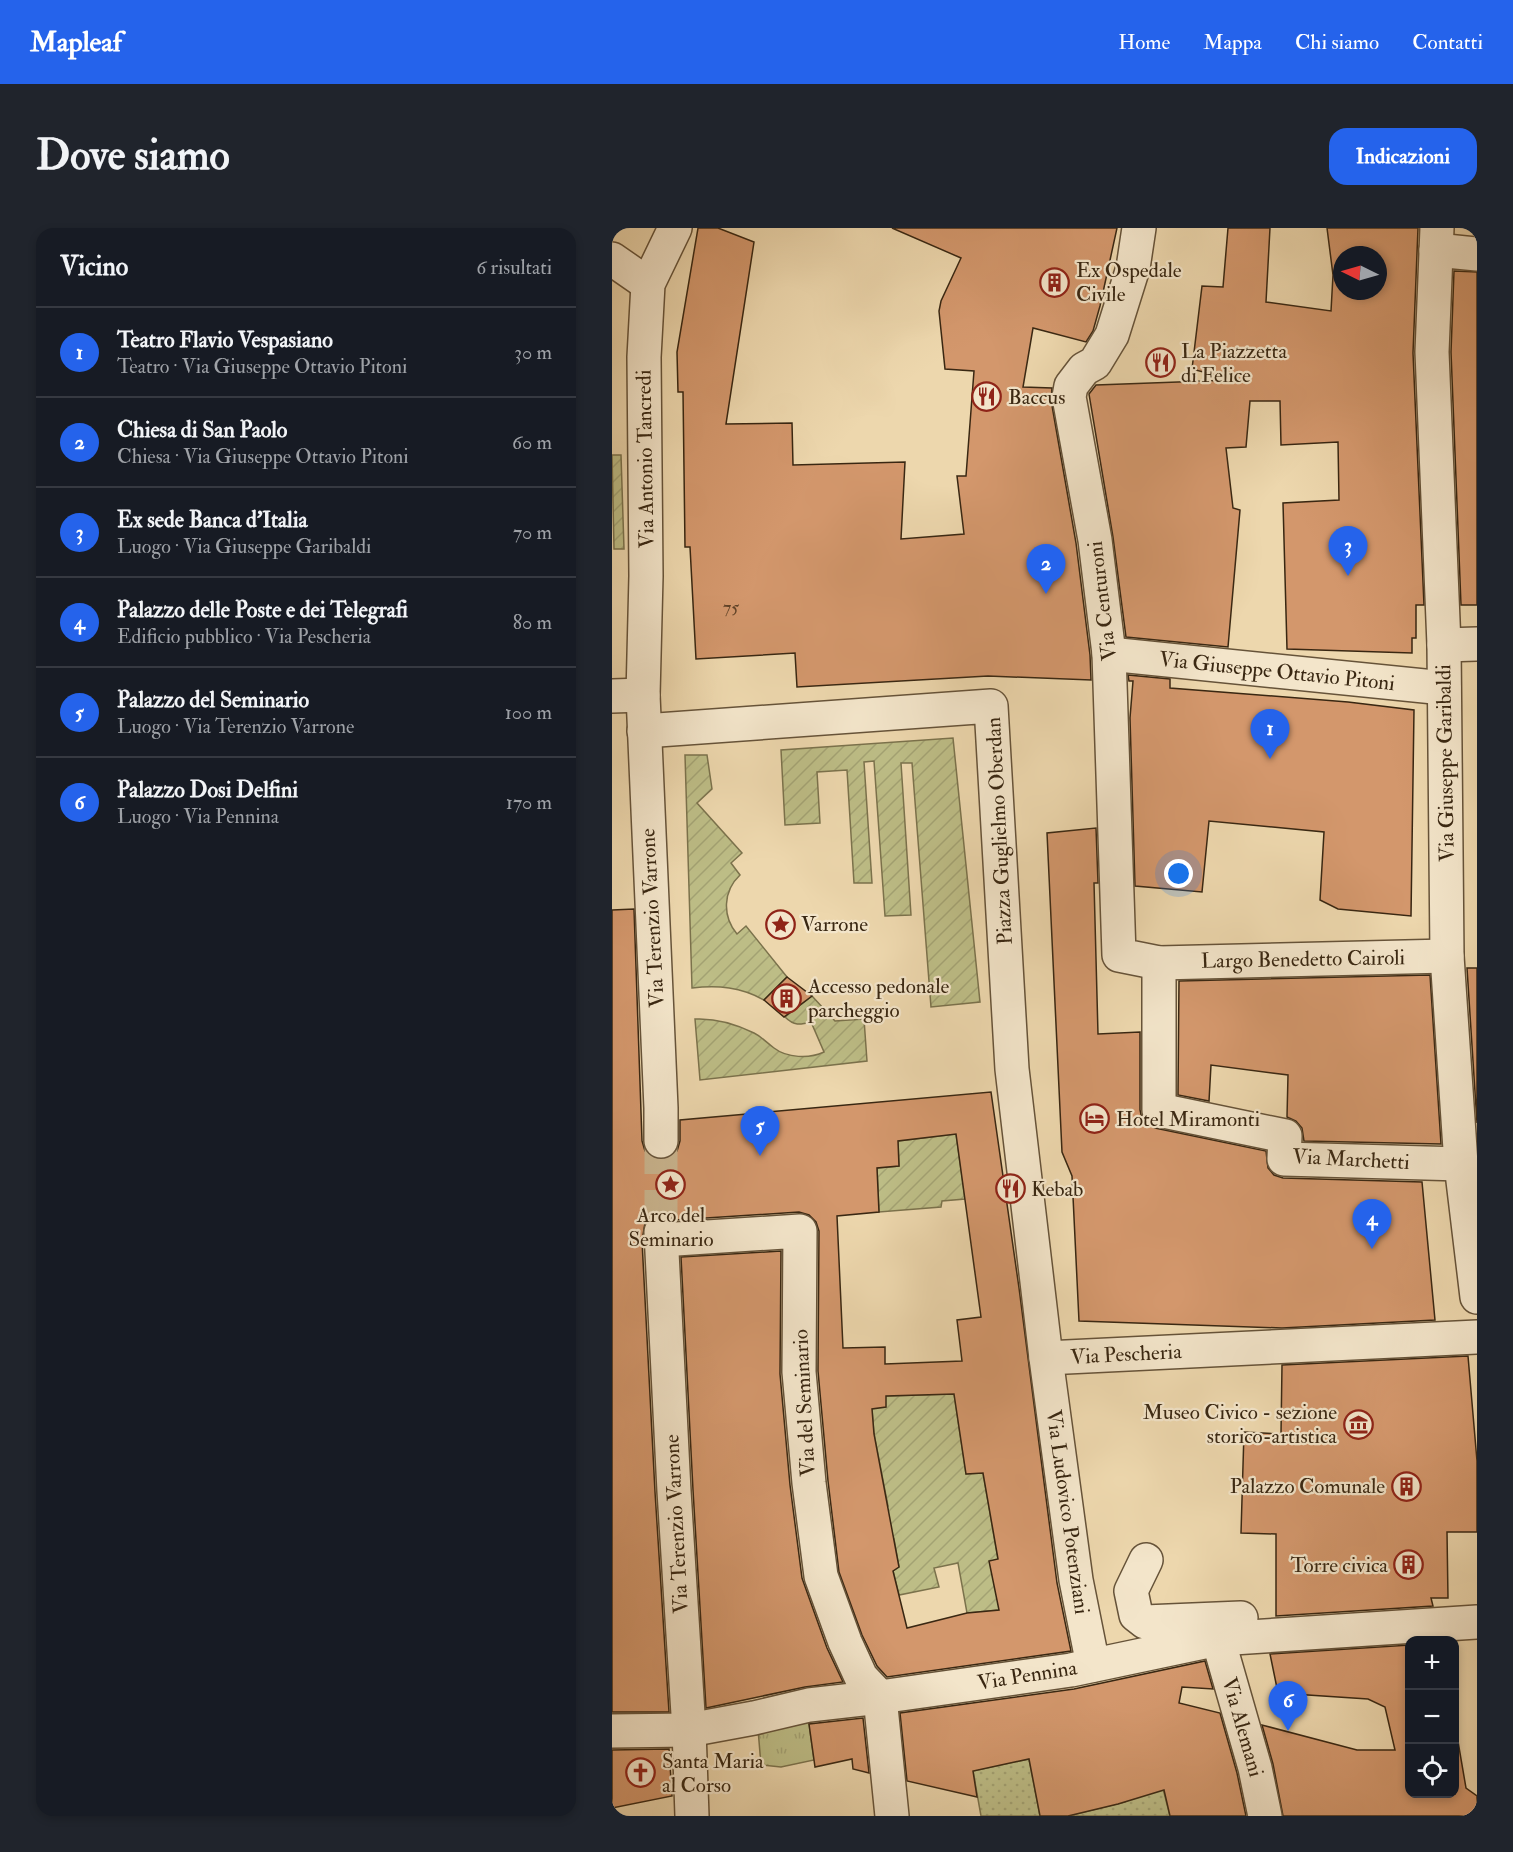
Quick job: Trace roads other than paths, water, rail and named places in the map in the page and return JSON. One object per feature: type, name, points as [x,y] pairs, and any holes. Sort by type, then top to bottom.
[{"type":"street","name":"Via Antonio Tancredi","points":[[628,695],[646,576],[644,357],[648,284],[675,228]]},
{"type":"street","name":"Via Centuroni","points":[[1139,228],[1133,268],[1112,335],[1095,363],[1084,369],[1071,386],[1069,397],[1095,540],[1109,654],[1119,955],[1159,963]]},
{"type":"street","points":[[1437,239],[1477,254]]},
{"type":"street","name":"Via Giuseppe Garibaldi","points":[[1437,239],[1432,352],[1444,645],[1447,956],[1466,1060],[1461,1164],[1477,1297]]},
{"type":"street","points":[[612,259],[648,284]]},
{"type":"street","points":[[1444,645],[1477,644]]},
{"type":"street","name":"Via Giuseppe Ottavio Pitoni","points":[[1109,654],[1444,688]]},
{"type":"street","name":"Via Terenzio Varrone","points":[[628,695],[644,731],[661,1141]]},
{"type":"street","name":"Piazza Guglielmo Oberdan","points":[[644,731],[991,706],[1015,1089]]},
{"type":"street","name":"Largo Benedetto Cairoli","points":[[1159,963],[1447,956]]},
{"type":"street","name":"Via Marchetti","points":[[1159,963],[1159,1110],[1285,1136],[1284,1159],[1461,1164]]},
{"type":"street","name":"Via Pescheria","points":[[1015,1089],[1046,1358],[1477,1337]]},
{"type":"street","name":"Via del Seminario","points":[[661,1236],[800,1231],[798,1372],[808,1483],[821,1576],[845,1642],[861,1677],[880,1697]]},
{"type":"street","name":"Via Terenzio Varrone","points":[[661,1236],[692,1816]]},
{"type":"street","name":"Via Ludovico Potenziani","points":[[1046,1358],[1076,1580],[1093,1665]]},
{"type":"street","points":[[1146,1560],[1131,1592],[1136,1615],[1145,1622],[1248,1618],[1257,1635]]},
{"type":"street","name":"Via Pennina","points":[[612,1731],[689,1730],[809,1705],[1071,1670],[1218,1639],[1477,1622]]},
{"type":"street","name":"Via Alemani","points":[[1218,1639],[1255,1768],[1266,1816]]},
{"type":"street","points":[[880,1697],[892,1816]]},
{"type":"tunnel","points":[[661,1141],[661,1232]]},
{"type":"place","name":"Ex Ospedale Civile","points":[[1055,282]]},
{"type":"place","name":"La Piazzetta di Felice","points":[[1160,363]]},
{"type":"place","name":"Baccus","points":[[987,397]]},
{"type":"place","name":"Ex sede Banca d'Italia","points":[[1348,576]]},
{"type":"place","name":"Chiesa di San Paolo","points":[[1046,594]]},
{"type":"place","name":"Teatro Flavio Vespasiano","points":[[1270,759]]},
{"type":"place","name":"Varrone","points":[[780,924]]},
{"type":"place","name":"Accesso pedonale parcheggio","points":[[787,998]]},
{"type":"place","name":"Hotel Miramonti","points":[[1095,1119]]},
{"type":"place","name":"Palazzo del Seminario","points":[[760,1156]]},
{"type":"place","name":"Arco del Seminario","points":[[671,1184]]},
{"type":"place","name":"Kebab","points":[[1010,1189]]},
{"type":"place","name":"Palazzo delle Poste e dei Telegrafi","points":[[1372,1249]]},
{"type":"place","name":"Museo Civico - sezione storico-artistica","points":[[1358,1424]]},
{"type":"place","name":"Palazzo Comunale","points":[[1406,1486]]},
{"type":"place","name":"Torre civica","points":[[1409,1565]]},
{"type":"place","name":"Palazzo Dosi Delfini","points":[[1288,1731]]},
{"type":"place","name":"Santa Maria al Corso","points":[[641,1773]]}]
